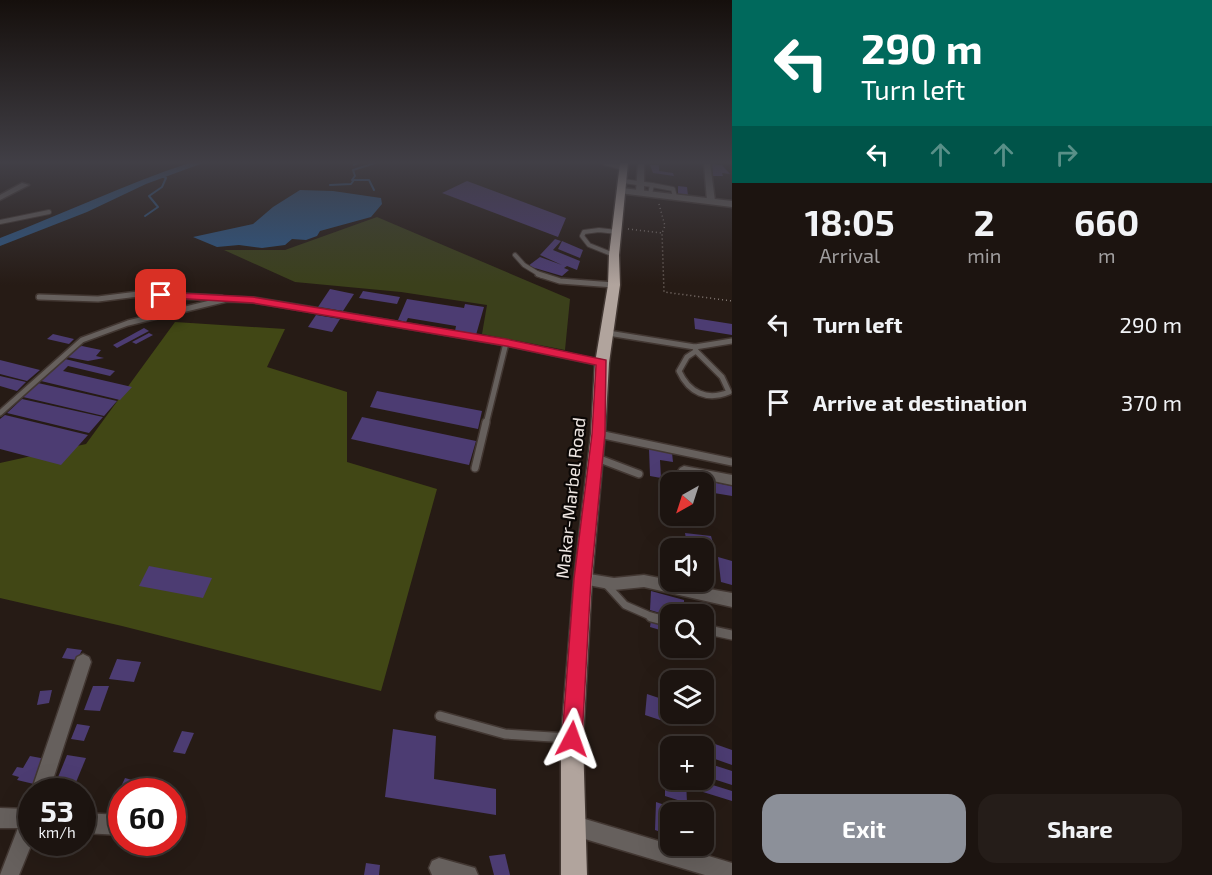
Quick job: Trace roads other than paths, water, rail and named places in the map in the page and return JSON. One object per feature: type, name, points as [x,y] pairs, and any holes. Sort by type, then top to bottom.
[{"type":"main road","name":"Makar-Marbel Road","points":[[574,875],[572,739],[582,579],[598,434],[602,363],[614,285],[614,255],[620,204]]},
{"type":"street","points":[[684,471],[732,480]]},
{"type":"street","points":[[582,579],[605,583],[644,581],[732,600]]},
{"type":"street","points":[[45,778],[83,662]]},
{"type":"street","points":[[0,818],[18,818]]},
{"type":"street","points":[[575,826],[732,873]]},
{"type":"street","points":[[9,875],[18,852]]},
{"type":"street","points":[[439,868],[468,875]]},
{"type":"lane","points":[[0,222],[49,212]]},
{"type":"lane","points":[[614,255],[589,245],[582,236],[584,232],[590,230],[618,230]]},
{"type":"lane","points":[[515,255],[522,266],[548,278],[575,283],[614,285]]},
{"type":"lane","points":[[39,297],[98,299],[138,294],[253,300],[506,343],[602,363]]},
{"type":"lane","points":[[0,413],[82,340],[128,323],[227,299]]},
{"type":"lane","points":[[608,333],[695,349],[732,341]]},
{"type":"lane","points":[[475,468],[506,343]]},
{"type":"lane","points":[[695,349],[722,377],[729,392],[717,397],[704,396],[683,383],[678,370],[695,349]]},
{"type":"lane","points":[[598,434],[732,462]]},
{"type":"lane","points":[[595,457],[639,474]]},
{"type":"lane","points":[[605,583],[618,600],[630,610],[660,619]]},
{"type":"lane","points":[[714,631],[732,634]]},
{"type":"lane","points":[[440,716],[505,734],[572,739]]},
{"type":"water","points":[[278,204],[382,204],[371,217],[320,231],[317,236],[306,240],[292,239],[285,245],[262,248],[239,245],[217,247],[193,237],[253,224]]},
{"type":"waterway","points":[[0,242],[96,204]]},
{"type":"waterway","points":[[145,216],[158,207],[155,204]]}]
